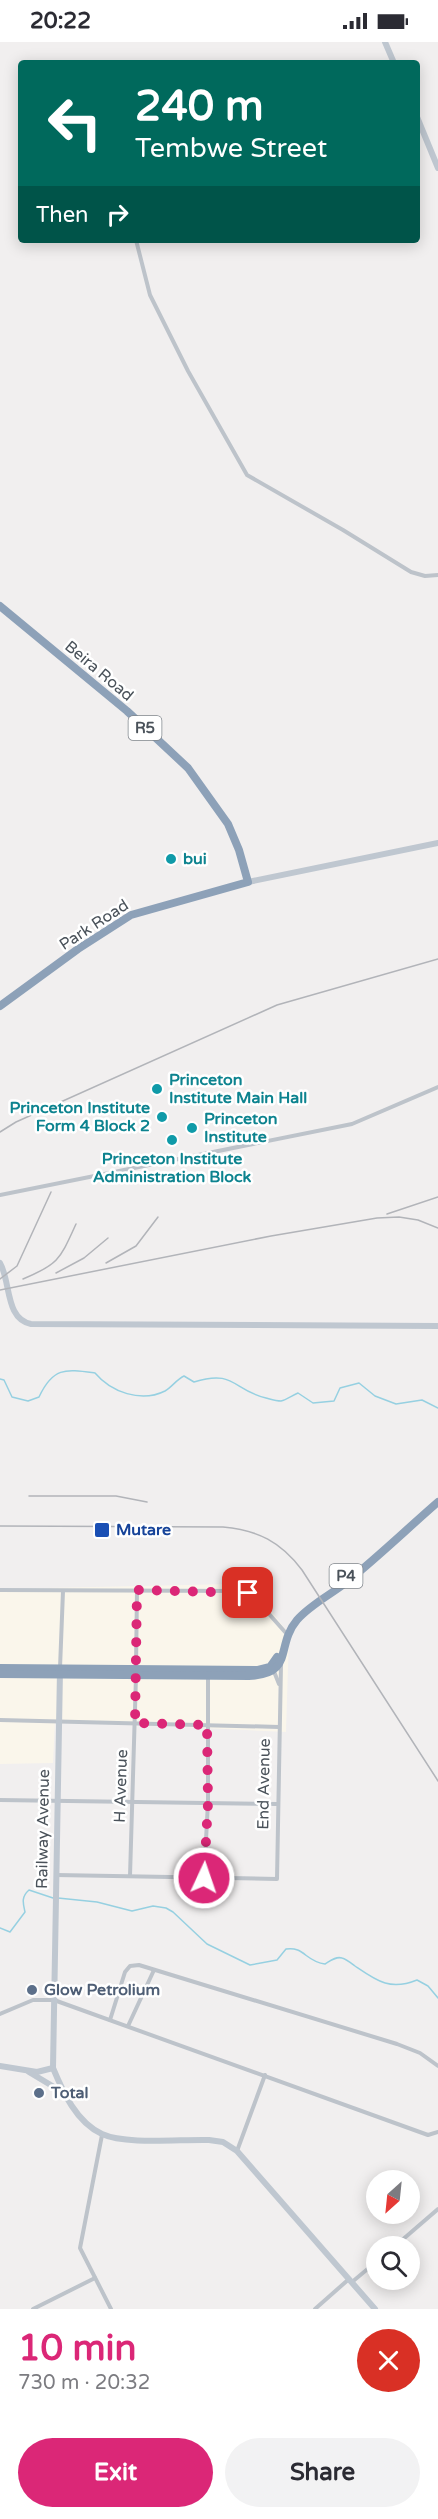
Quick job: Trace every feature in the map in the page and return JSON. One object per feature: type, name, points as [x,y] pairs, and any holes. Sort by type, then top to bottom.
[{"type":"highway","name":"Beira Road","points":[[0,606],[127,711],[188,768],[228,824],[249,882]]},
{"type":"highway","name":"Park Road","points":[[0,1006],[78,949],[131,915],[249,882]]},
{"type":"highway","name":"P4","points":[[273,1669],[285,1632],[300,1611],[348,1575],[438,1497]]},
{"type":"highway","name":"End Avenue","points":[[273,1669],[281,1660],[291,1629],[302,1615],[369,1564],[438,1502]]},
{"type":"highway","points":[[0,1668],[60,1672]]},
{"type":"highway","points":[[136,1673],[273,1669]]},
{"type":"highway","points":[[0,1674],[60,1672],[208,1676],[260,1675],[273,1669]]},
{"type":"street","points":[[385,42],[393,60]]},
{"type":"street","points":[[420,124],[438,168]]},
{"type":"street","points":[[137,243],[150,295],[188,371],[247,475],[344,530],[411,572],[425,576],[438,575]]},
{"type":"street","points":[[249,882],[438,843]]},
{"type":"street","points":[[0,1195],[352,1124],[438,1087]]},
{"type":"street","points":[[0,1263],[6,1276],[7,1288],[16,1316],[19,1321],[31,1324],[438,1326]]},
{"type":"street","points":[[0,1590],[248,1593],[285,1632]]},
{"type":"street","name":"H Avenue","points":[[130,1876],[137,1590]]},
{"type":"street","name":"Railway Avenue","points":[[53,2068],[55,1875],[63,1591]]},
{"type":"street","name":"End Avenue","points":[[204,1878],[277,1880],[281,1660]]},
{"type":"street","name":"End Avenue","points":[[273,1669],[281,1689]]},
{"type":"street","points":[[55,1875],[204,1878],[208,1803],[208,1676]]},
{"type":"street","points":[[0,1719],[279,1727]]},
{"type":"street","points":[[0,1800],[277,1804]]},
{"type":"street","points":[[110,2020],[123,1978],[130,1966],[140,1965],[397,2044],[420,2053],[438,2066]]},
{"type":"street","points":[[128,2026],[154,1970]]},
{"type":"street","points":[[0,2013],[33,2000],[54,2000],[428,2135],[438,2132]]},
{"type":"street","points":[[0,2066],[37,2072],[53,2068],[64,2094],[75,2111],[90,2127],[102,2135],[125,2140],[209,2140],[223,2142],[237,2151],[375,2309]]},
{"type":"street","points":[[25,2070],[64,2094]]},
{"type":"street","points":[[237,2151],[266,2075]]},
{"type":"street","points":[[102,2135],[80,2248],[111,2309]]},
{"type":"street","points":[[407,2236],[438,2209]]},
{"type":"street","points":[[315,2309],[366,2269]]},
{"type":"street","points":[[33,2309],[95,2278]]},
{"type":"shaded area","points":[[233,1584],[252,1586],[289,1634],[286,1732],[55,1721],[53,1763],[0,1764],[0,1589]]},
{"type":"waterway","points":[[0,1379],[4,1380],[12,1397],[28,1401],[39,1397],[49,1380],[55,1375],[61,1372],[76,1371],[95,1373],[109,1386],[137,1396],[165,1391],[184,1376],[194,1382],[226,1379],[255,1394],[277,1401],[298,1393],[313,1403],[334,1401],[340,1388],[359,1383],[375,1396],[396,1404],[422,1400],[438,1408]]},
{"type":"waterway","points":[[0,1928],[10,1932],[25,1912],[23,1903],[29,1890],[53,1898]]},
{"type":"waterway","points":[[58,1898],[97,1902],[132,1911],[153,1906],[166,1908],[207,1944],[250,1965],[277,1960],[286,1949],[292,1949],[319,1963],[325,1964],[335,1958],[344,1959],[384,1983],[399,1985],[417,1980],[428,1986],[438,1998]]},
{"type":"railway","points":[[0,1132],[16,1122],[277,1005],[438,959]]},
{"type":"railway","points":[[0,1279],[17,1266],[51,1192]]},
{"type":"railway","points":[[387,1214],[438,1197]]},
{"type":"railway","points":[[106,1263],[136,1246],[158,1217]]},
{"type":"railway","points":[[0,1290],[271,1236],[377,1218],[399,1217],[418,1220],[438,1228]]},
{"type":"railway","points":[[23,1279],[44,1269],[57,1259],[76,1224]]},
{"type":"railway","points":[[56,1273],[84,1258],[108,1238]]},
{"type":"railway","points":[[29,1496],[116,1496],[147,1502]]},
{"type":"railway","points":[[0,1526],[223,1527],[247,1531],[268,1539],[286,1552],[302,1570],[438,1781]]},
{"type":"place","name":"bui","points":[[171,859]]},
{"type":"place","name":"Princeton Institute Main Hall","points":[[157,1089]]},
{"type":"place","name":"Princeton Institute Form 4 Block 2","points":[[162,1117]]},
{"type":"place","name":"Princeton Institute","points":[[192,1128]]},
{"type":"place","name":"Princeton Institute Administration Block","points":[[172,1140]]},
{"type":"place","name":"Mutare","points":[[102,1530]]},
{"type":"place","name":"Glow Petrolium","points":[[32,1990]]},
{"type":"place","name":"Total","points":[[39,2093]]},
{"type":"route","points":[[204,1878],[208,1803],[207,1725],[135,1723],[137,1590],[248,1593]]}]
